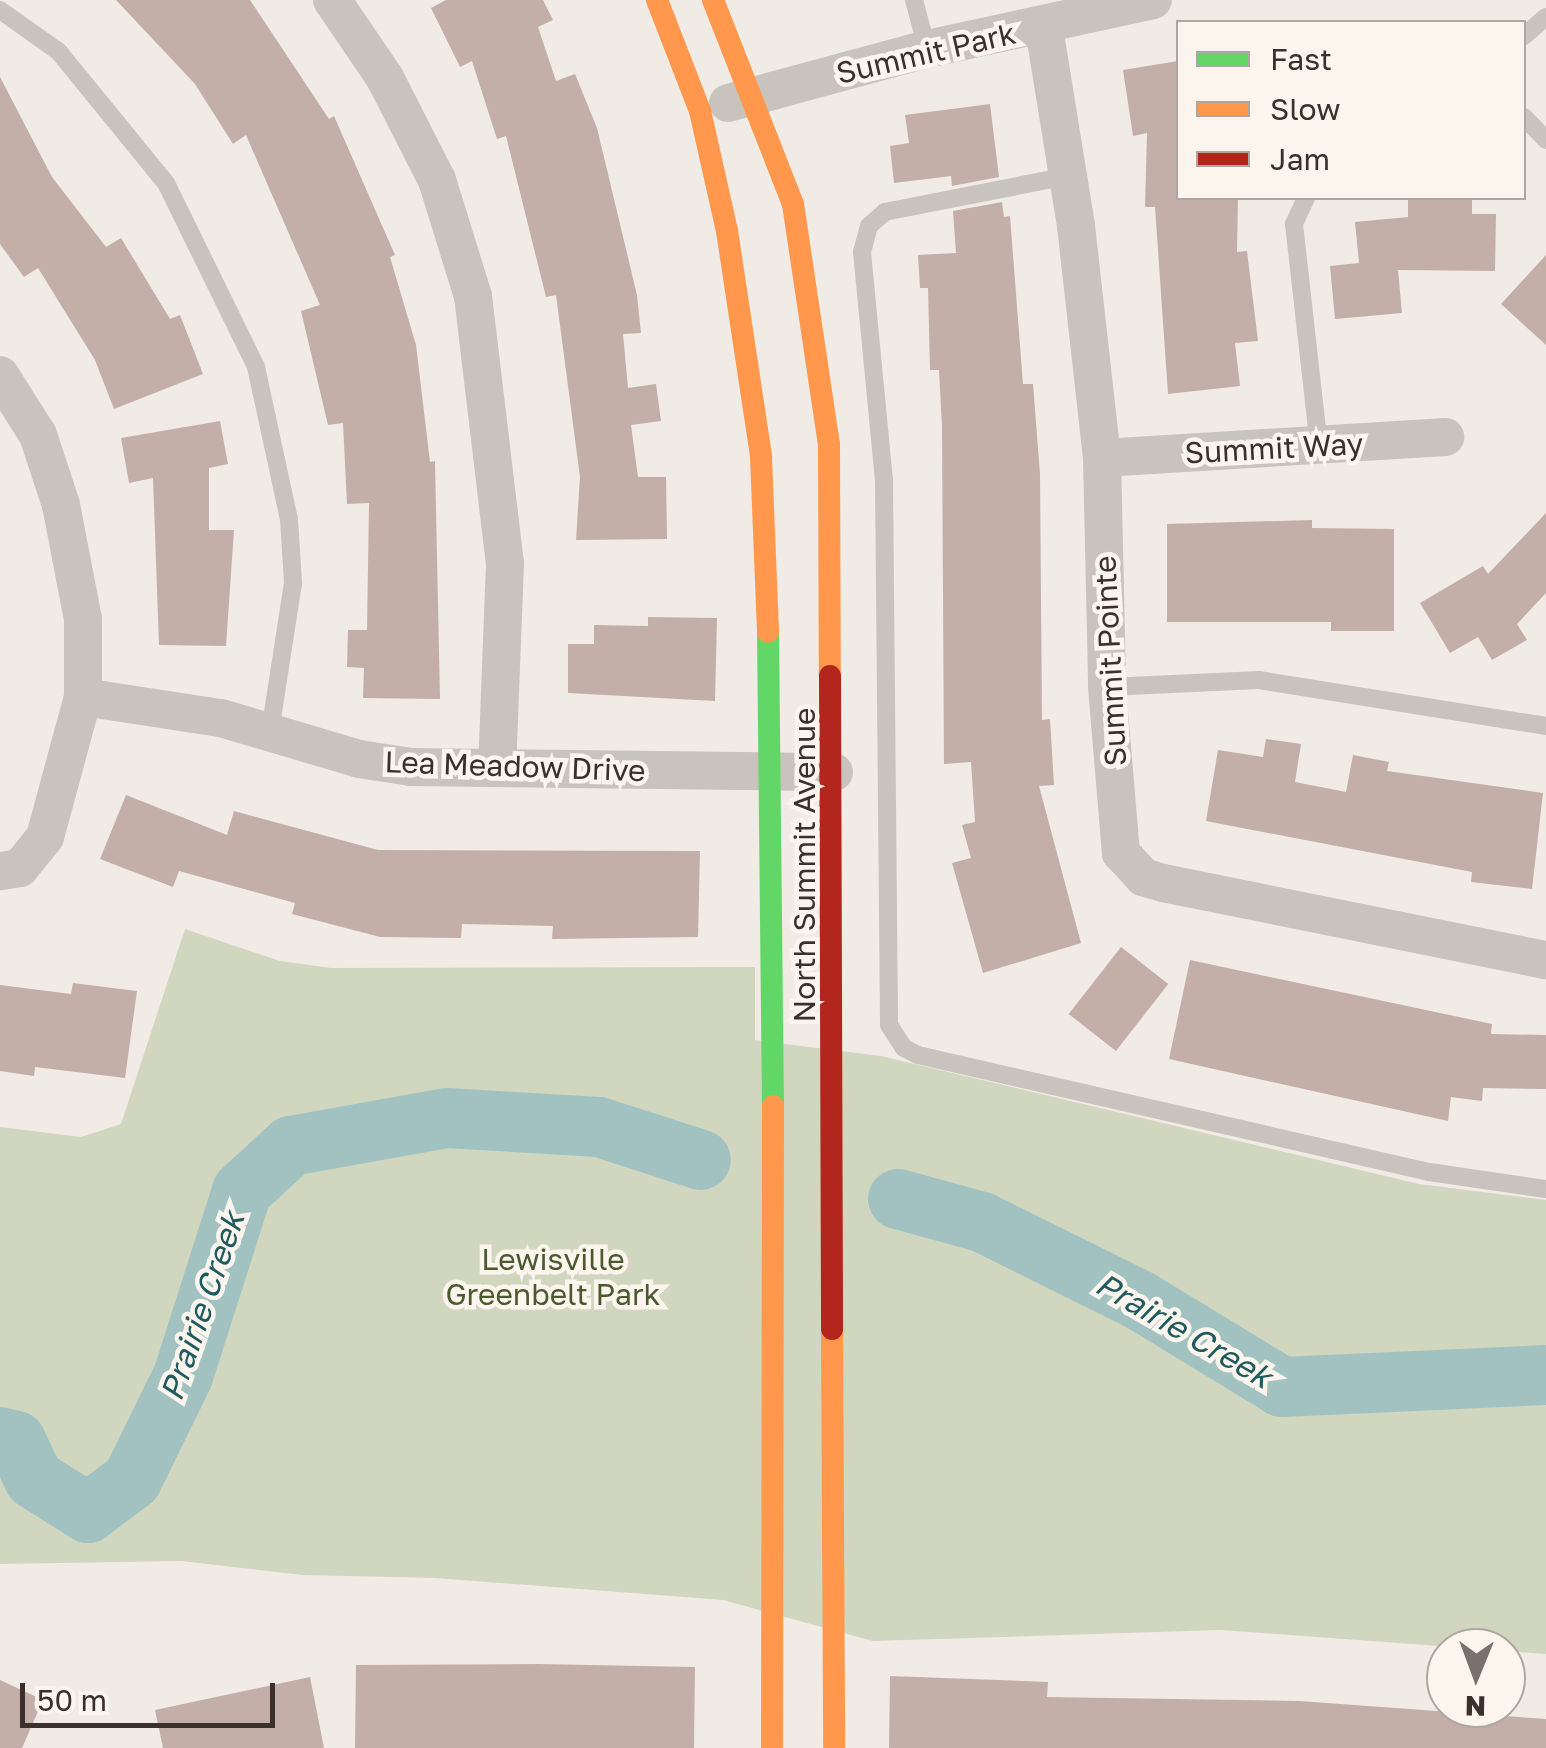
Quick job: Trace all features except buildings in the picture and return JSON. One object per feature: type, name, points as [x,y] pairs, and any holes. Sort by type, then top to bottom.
[{"type":"main road","name":"North Summit Avenue","points":[[657,0],[700,111],[726,231],[761,457],[773,772],[772,1748]]},
{"type":"main road","name":"North Summit Avenue","points":[[714,0],[793,204],[820,361],[829,444],[834,772],[834,1748]]},
{"type":"street","points":[[332,0],[384,78],[436,180],[473,296],[505,562],[497,767]]},
{"type":"street","name":"Summit Park","points":[[700,111],[927,49],[1044,28],[1153,0]]},
{"type":"street","name":"Summit Pointe","points":[[1044,28],[1068,176],[1102,458],[1108,687],[1121,852],[1143,877],[1478,951],[1546,960]]},
{"type":"street","points":[[0,376],[38,435],[61,505],[83,619],[84,696],[45,836],[20,868],[0,872]]},
{"type":"street","name":"Summit Way","points":[[1102,458],[1445,437]]},
{"type":"street","name":"Lea Meadow Drive","points":[[84,696],[270,731],[359,759],[497,767],[834,772]]},
{"type":"lane","points":[[914,0],[927,49]]},
{"type":"lane","points":[[0,10],[60,52],[166,183],[256,367],[289,519],[294,583],[270,731]]},
{"type":"lane","points":[[1526,34],[1546,17]]},
{"type":"lane","points":[[1526,119],[1546,140]]},
{"type":"lane","points":[[1068,176],[886,212],[870,226],[862,252],[884,480],[889,1026],[904,1048],[918,1055],[1429,1172],[1546,1189]]},
{"type":"lane","points":[[1305,200],[1294,224],[1319,447]]},
{"type":"lane","points":[[1108,687],[1260,680],[1546,726]]},
{"type":"green space","name":"Lewisville Greenbelt Park","points":[[185,929],[280,961],[331,968],[755,967],[755,1040],[881,1056],[1419,1184],[1546,1200],[1546,1654],[1526,1653],[1526,1628],[1426,1628],[1426,1645],[1221,1630],[873,1641],[723,1600],[435,1578],[303,1575],[181,1561],[0,1564],[0,1127],[81,1137],[121,1124]]},
{"type":"waterway","name":"Prairie Creek","points":[[0,1437],[16,1441],[34,1479],[88,1513],[132,1480],[183,1376],[242,1191],[291,1146],[447,1118],[599,1127],[701,1160]]},
{"type":"waterway","name":"Prairie Creek","points":[[898,1199],[982,1222],[1141,1301],[1282,1387],[1546,1375]]},
{"type":"waterway","name":"Prairie Creek","points":[[1545,1375],[1546,1370]]},
{"type":"traffic: fast","points":[[768,632],[773,1106]]},
{"type":"traffic: slow","points":[[657,0],[700,111],[727,231],[761,457],[768,632]]},
{"type":"traffic: slow","points":[[713,0],[793,204],[829,444],[830,676]]},
{"type":"traffic: slow","points":[[772,1748],[773,1106]]},
{"type":"traffic: slow","points":[[832,1329],[834,1748]]},
{"type":"traffic: jam","points":[[830,676],[832,1329]]}]
